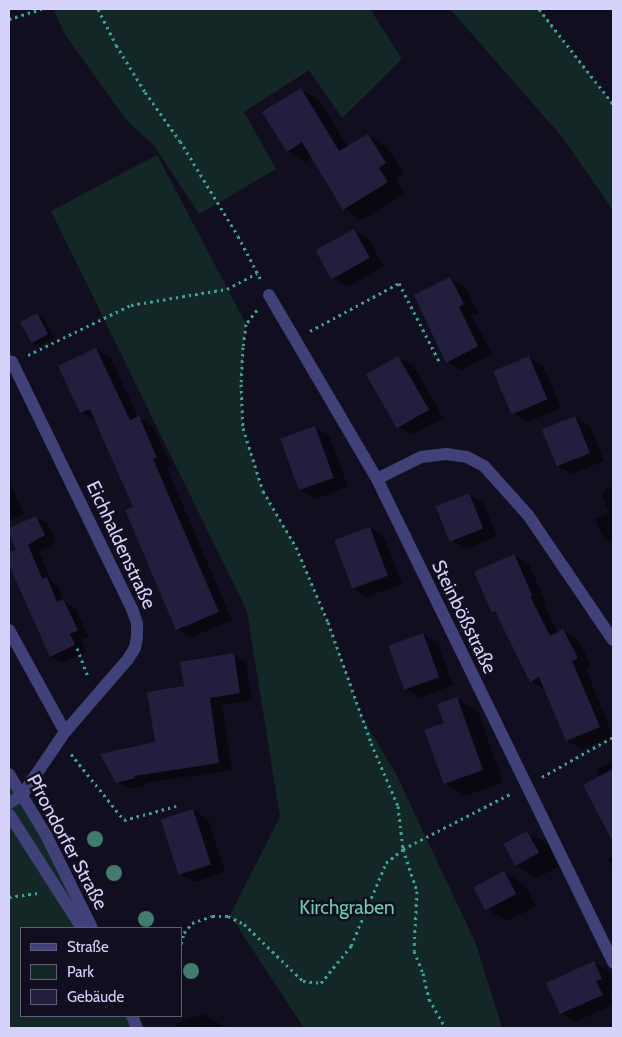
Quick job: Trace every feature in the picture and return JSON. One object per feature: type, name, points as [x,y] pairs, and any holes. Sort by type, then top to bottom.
[{"type":"street","name":"Steinbößstraße","points":[[269,295],[376,479],[613,962]]},
{"type":"street","name":"Eichhaldenstraße","points":[[9,804],[22,795],[63,736],[135,648],[137,624],[124,591],[12,362]]},
{"type":"street","points":[[376,479],[421,457],[446,454],[467,457],[484,466],[528,515],[613,640]]},
{"type":"street","points":[[9,630],[63,736]]},
{"type":"street","name":"Pfrondorfer Straße","points":[[9,774],[46,835],[92,927]]},
{"type":"street","name":"Pfrondorfer Straße","points":[[9,814],[81,927]]},
{"type":"path","points":[[9,19],[42,9]]},
{"type":"path","points":[[98,9],[116,45],[145,92],[180,141],[238,236],[269,295],[246,324],[241,384],[243,428],[263,491],[296,547],[328,622],[371,743],[398,806],[403,849],[417,891],[414,951],[423,973],[429,999],[446,1028]]},
{"type":"path","points":[[539,9],[613,104]]},
{"type":"path","points":[[12,362],[131,305],[227,289],[257,273]]},
{"type":"path","points":[[296,339],[399,282],[440,362]]},
{"type":"path","points":[[77,648],[95,696]]},
{"type":"path","points":[[63,736],[124,820],[176,806]]},
{"type":"path","points":[[182,941],[184,934],[192,923],[212,916],[228,916],[244,924],[303,981],[321,982],[351,946],[386,863],[403,849],[525,786],[613,737]]},
{"type":"path","points":[[9,897],[59,890]]},
{"type":"green space","points":[[53,9],[370,9],[402,59],[342,118],[309,70],[244,112],[276,169],[199,214],[153,144],[128,122],[66,36]]},
{"type":"green space","points":[[450,9],[539,9],[613,104],[613,210],[563,138]]},
{"type":"green space","name":"Kirchgraben","points":[[157,155],[246,324],[241,384],[243,428],[263,491],[296,547],[328,622],[363,719],[396,774],[476,944],[502,1028],[304,1028],[230,915],[280,817],[247,611],[51,211]]},
{"type":"green space","points":[[9,775],[91,927],[20,927],[20,1017],[133,1017],[137,1028],[9,1028]]},
{"type":"building","points":[[301,88],[339,151],[368,134],[386,163],[379,168],[388,182],[343,210],[302,142],[287,152],[262,112]]},
{"type":"building","points":[[354,229],[370,258],[332,279],[316,250]]},
{"type":"building","points":[[450,277],[464,304],[459,307],[478,346],[446,363],[414,295]]},
{"type":"building","points":[[37,313],[48,334],[31,343],[20,322]]},
{"type":"building","points":[[96,348],[130,420],[139,416],[157,458],[153,459],[219,612],[176,630],[125,510],[133,507],[90,409],[80,413],[58,366]]},
{"type":"building","points":[[398,356],[429,410],[397,428],[366,374]]},
{"type":"building","points":[[529,356],[547,399],[511,415],[493,371]]},
{"type":"building","points":[[575,416],[590,453],[557,467],[542,429]]},
{"type":"building","points":[[315,426],[334,478],[299,490],[280,439]]},
{"type":"building","points":[[469,493],[483,528],[450,542],[436,506]]},
{"type":"building","points":[[36,516],[45,535],[28,545],[42,578],[47,577],[57,602],[63,599],[78,630],[70,634],[75,645],[50,657],[9,565],[9,553],[16,550],[9,534],[9,528]]},
{"type":"building","points":[[370,527],[388,576],[352,589],[334,540]]},
{"type":"building","points":[[514,554],[532,595],[530,596],[550,636],[563,629],[578,658],[572,661],[600,727],[566,741],[539,677],[530,682],[495,611],[492,613],[474,572]]},
{"type":"building","points":[[423,633],[439,677],[404,690],[388,646]]},
{"type":"building","points":[[234,653],[240,693],[210,698],[219,763],[134,776],[135,778],[116,783],[100,754],[155,742],[147,692],[184,686],[180,662]]},
{"type":"building","points":[[457,697],[483,770],[444,784],[424,730],[444,723],[437,704]]},
{"type":"building","points":[[613,769],[613,842],[583,785]]},
{"type":"building","points":[[193,809],[211,864],[179,875],[161,820]]},
{"type":"building","points":[[527,831],[539,853],[516,866],[503,844]]},
{"type":"building","points":[[504,871],[516,894],[485,910],[473,887]]},
{"type":"building","points":[[594,961],[602,979],[596,981],[603,995],[560,1014],[546,983]]}]
